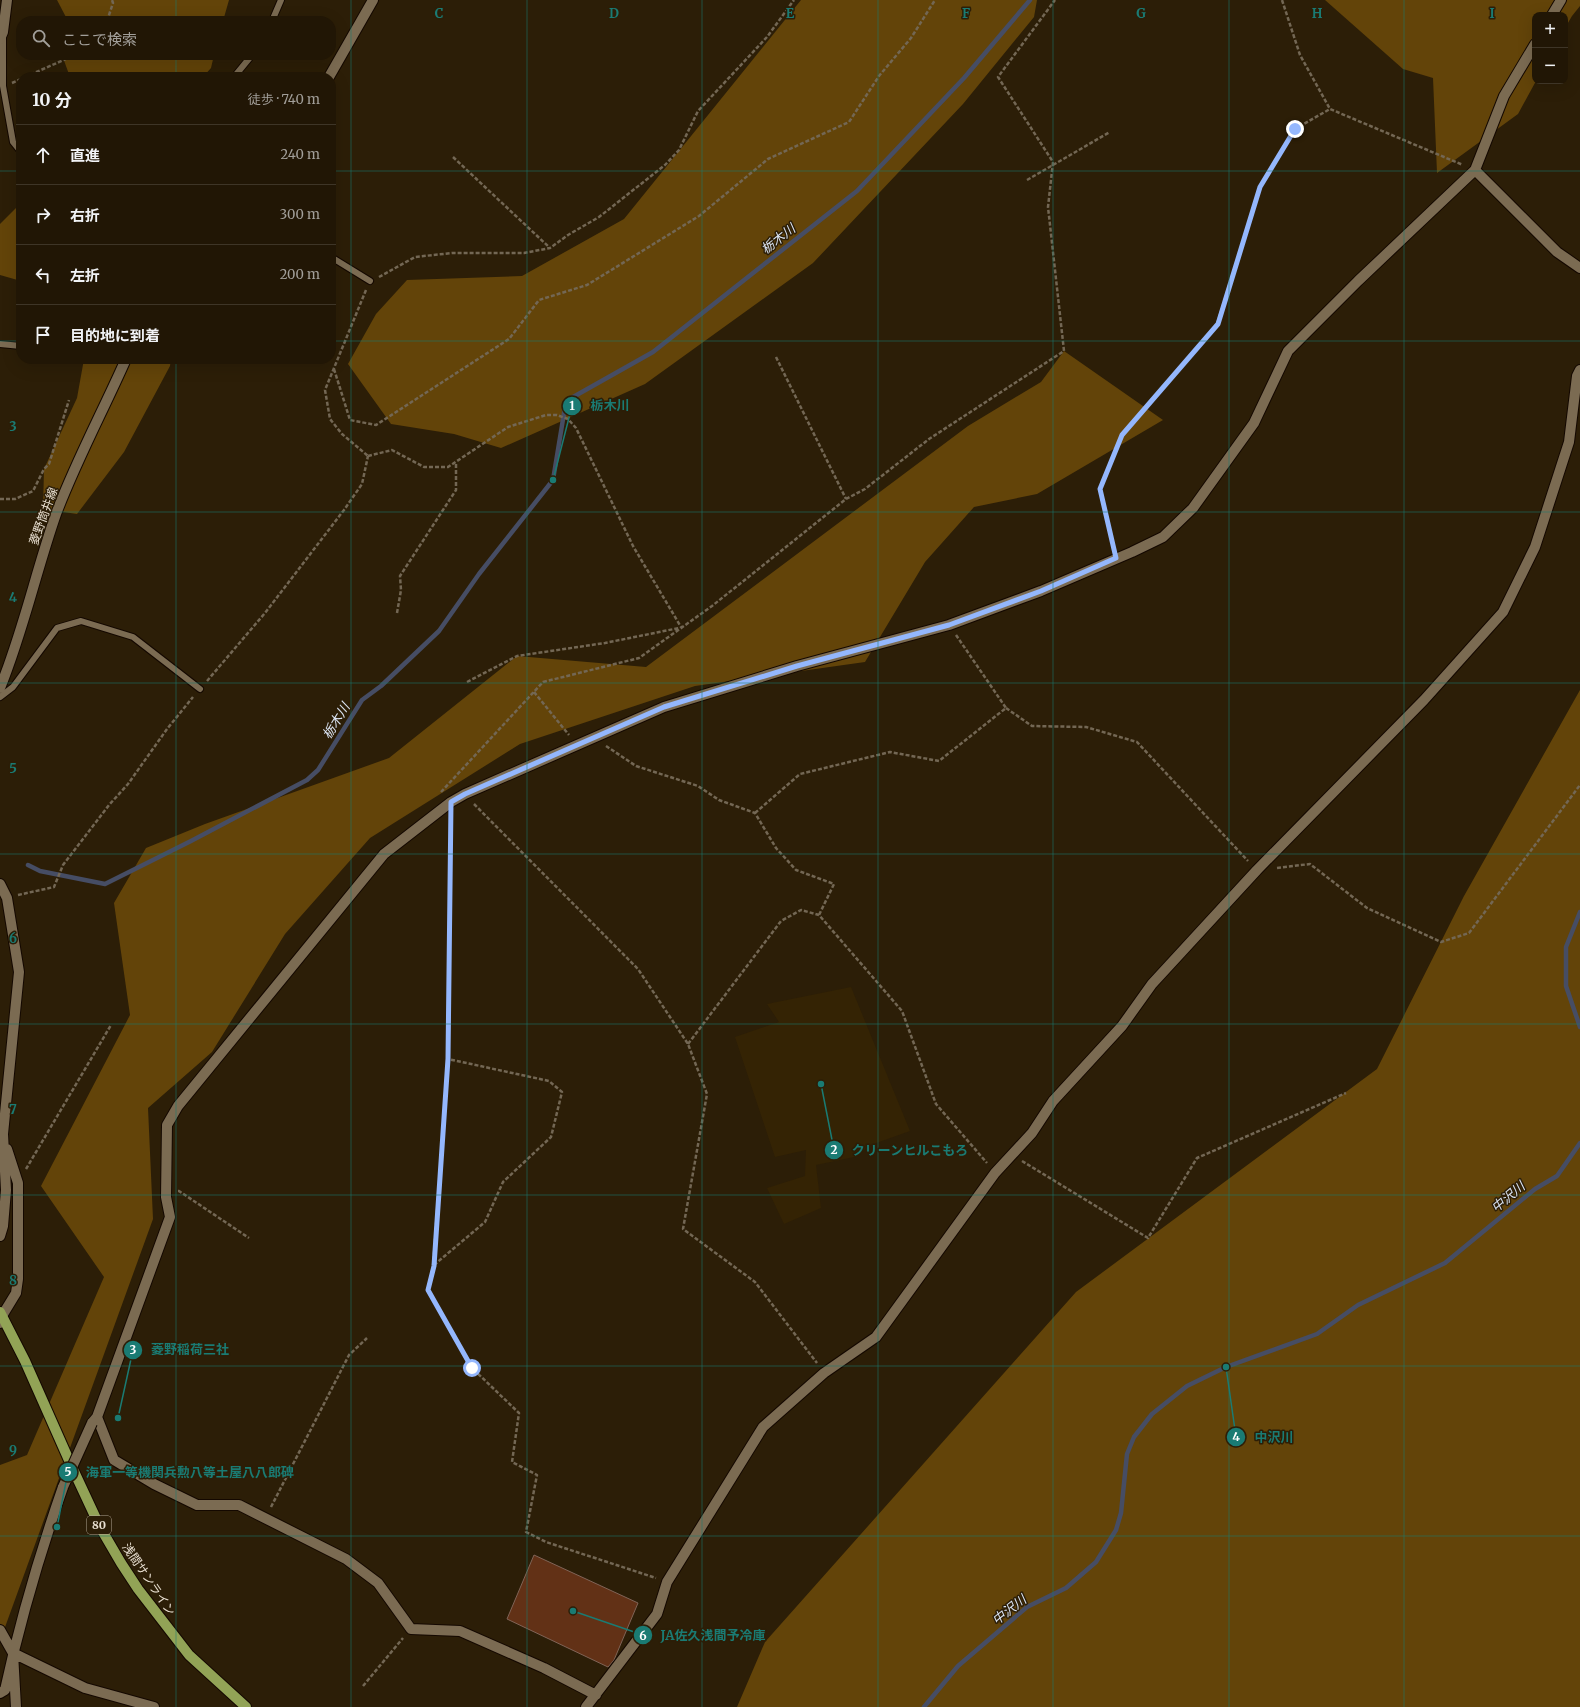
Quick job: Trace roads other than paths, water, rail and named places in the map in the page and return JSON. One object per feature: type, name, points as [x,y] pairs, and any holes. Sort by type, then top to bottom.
[{"type":"main road","name":"浅間サンライン","points":[[1,1317],[25,1361],[100,1527],[121,1564],[142,1595],[189,1655],[246,1707]]},
{"type":"street","points":[[1,36],[7,0]]},
{"type":"street","points":[[332,72],[373,0]]},
{"type":"street","points":[[1554,12],[1561,0]]},
{"type":"street","points":[[0,1693],[5,1690],[13,1653],[48,1528],[63,1487],[95,1420],[170,1217],[166,1197],[166,1125],[178,1106],[384,854],[451,802],[465,794],[664,707],[797,666],[949,625],[1041,591],[1132,552],[1162,537],[1193,508],[1254,423],[1288,351],[1358,281],[1475,170],[1504,96],[1533,48]]},
{"type":"street","points":[[1475,170],[1557,252],[1580,268]]},
{"type":"street","name":"菱野筒井線","points":[[0,688],[11,662],[32,587],[57,513],[88,440],[124,364]]},
{"type":"street","points":[[586,1707],[657,1614],[667,1582],[763,1426],[824,1373],[876,1337],[995,1173],[1032,1133],[1053,1101],[1122,1026],[1152,984],[1257,870],[1424,700],[1503,612],[1535,547],[1569,442],[1577,376],[1580,370]]},
{"type":"street","points":[[0,884],[6,898],[19,972],[3,1134],[6,1190],[3,1226],[0,1236]]},
{"type":"street","points":[[1,1317],[16,1293],[18,1278],[18,1183],[3,1134]]},
{"type":"street","points":[[95,1420],[114,1460],[148,1480],[197,1505],[239,1505],[346,1559],[378,1583],[411,1629],[460,1631],[544,1668],[596,1695]]},
{"type":"street","points":[[0,1631],[13,1653],[16,1707]]},
{"type":"street","points":[[13,1653],[85,1688],[154,1707]]},
{"type":"lane","points":[[274,16],[281,0]]},
{"type":"lane","points":[[1,36],[3,86],[13,142],[16,146]]},
{"type":"lane","points":[[238,72],[248,60]]},
{"type":"lane","points":[[336,260],[370,281]]},
{"type":"lane","points":[[0,344],[16,346]]},
{"type":"lane","points":[[0,697],[13,688],[57,628],[81,621],[133,637],[200,689]]},
{"type":"waterway","name":"栃木川","points":[[28,865],[40,871],[105,884],[307,780],[318,770],[362,700],[381,686],[439,631],[479,574],[553,480],[566,401],[653,352],[857,191],[964,78],[1030,0]]},
{"type":"waterway","name":"中沢川","points":[[1580,912],[1566,947],[1566,986],[1580,1027]]},
{"type":"waterway","name":"中沢川","points":[[924,1707],[958,1666],[1027,1607],[1066,1588],[1096,1562],[1116,1530],[1121,1513],[1127,1454],[1134,1437],[1152,1414],[1187,1386],[1226,1367],[1317,1334],[1358,1305],[1445,1263],[1535,1189],[1557,1176],[1580,1143]]},
{"type":"place","name":"栃木川","points":[[553,480]]},
{"type":"place","name":"クリーンヒルこもろ","points":[[821,1084]]},
{"type":"place","name":"中沢川","points":[[1226,1367]]},
{"type":"place","name":"菱野稲荷三社","points":[[118,1418]]},
{"type":"place","name":"海軍一等機関兵勲八等土屋八八郎碑","points":[[57,1527]]},
{"type":"place","name":"JA佐久浅間予冷庫","points":[[573,1611]]}]
